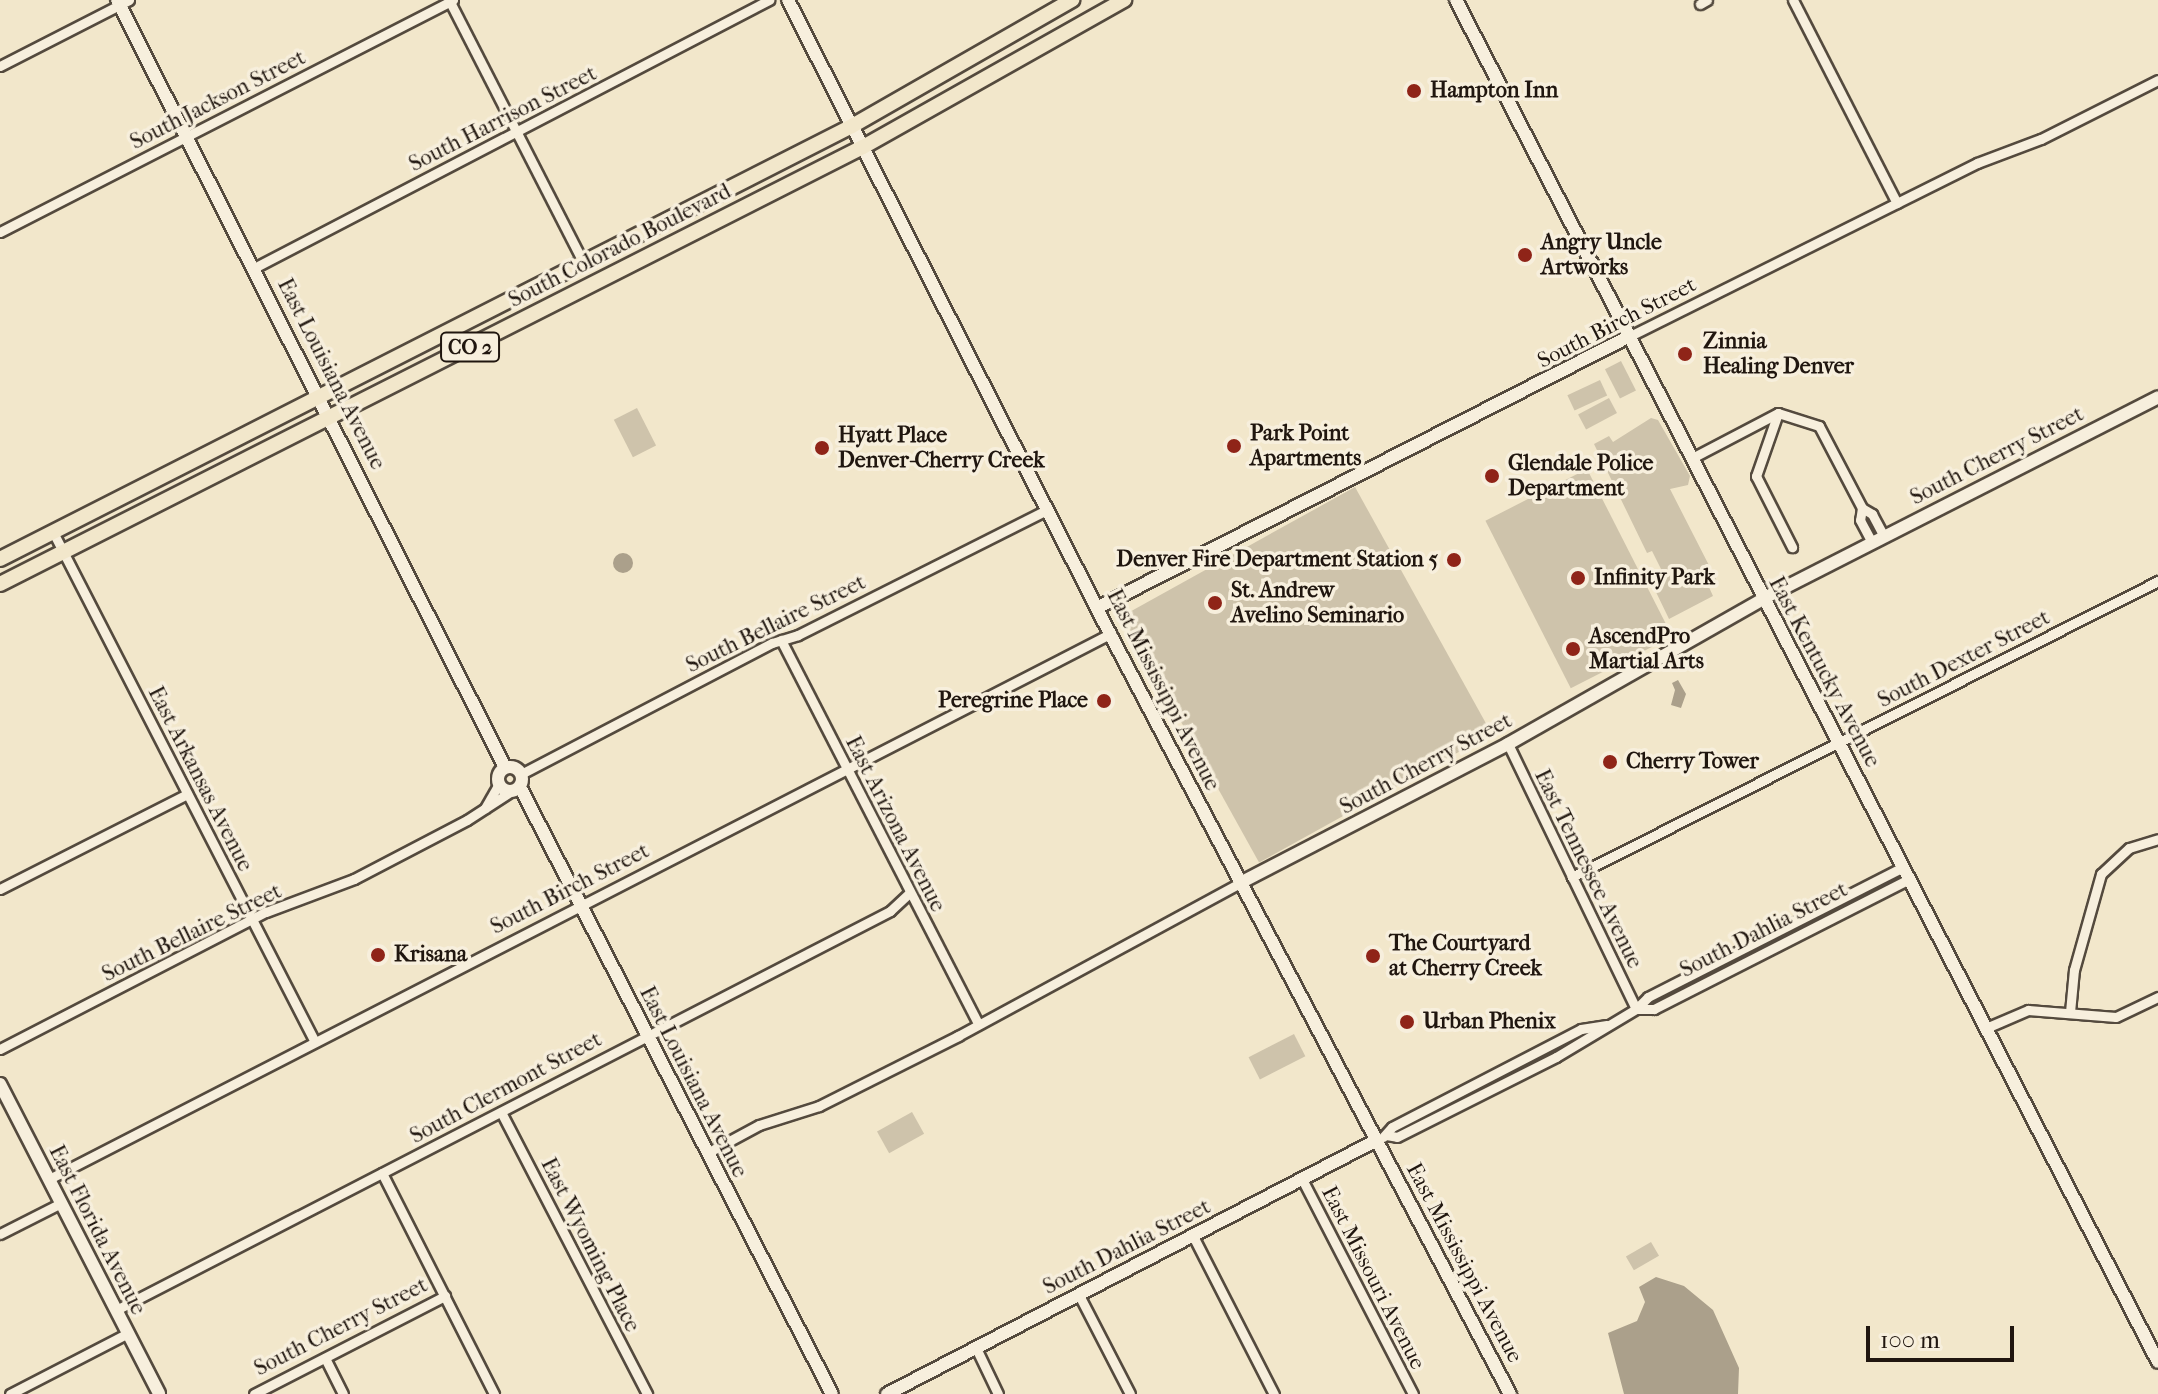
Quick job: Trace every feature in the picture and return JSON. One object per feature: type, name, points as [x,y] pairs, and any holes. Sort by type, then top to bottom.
[{"type":"main road","name":"South Colorado Boulevard","points":[[0,559],[852,126],[1072,0]]},
{"type":"main road","name":"South Colorado Boulevard","points":[[0,584],[863,147],[1121,0]]},
{"type":"street","points":[[451,0],[583,262]]},
{"type":"street","name":"South Jackson Street","points":[[0,232],[451,0]]},
{"type":"street","name":"South Harrison Street","points":[[254,268],[769,0]]},
{"type":"street","name":"East Mississippi Avenue","points":[[788,0],[1110,634],[1240,883],[1380,1138],[1510,1394]]},
{"type":"street","name":"East Kentucky Avenue","points":[[1456,0],[2152,1344],[2158,1362]]},
{"type":"street","points":[[1793,0],[1897,203]]},
{"type":"street","points":[[0,66],[122,2]]},
{"type":"street","name":"East Louisiana Avenue","points":[[122,2],[505,767]]},
{"type":"street","name":"South Birch Street","points":[[1097,608],[1897,203],[2158,80]]},
{"type":"street","name":"South Cherry Street","points":[[707,1153],[765,1123],[819,1106],[978,1024],[1508,744],[1764,599],[2158,397]]},
{"type":"street","points":[[1778,413],[1756,476],[1792,547]]},
{"type":"street","points":[[1692,458],[1778,413],[1819,426],[1862,508],[1860,520],[1878,540]]},
{"type":"street","name":"South Bellaire Street","points":[[521,774],[781,640],[1047,510]]},
{"type":"street","name":"East Arkansas Avenue","points":[[53,532],[315,1042]]},
{"type":"street","name":"South Dexter Street","points":[[1572,877],[2158,581]]},
{"type":"street","name":"South Birch Street","points":[[49,1179],[1110,634]]},
{"type":"street","name":"East Arizona Avenue","points":[[781,640],[978,1024]]},
{"type":"street","name":"East Tennessee Avenue","points":[[1508,744],[1636,1009]]},
{"type":"street","points":[[505,767],[521,774],[510,788]]},
{"type":"street","points":[[505,767],[510,788]]},
{"type":"street","name":"East Louisiana Avenue","points":[[510,788],[581,906],[832,1394]]},
{"type":"street","name":"South Bellaire Street","points":[[0,1049],[252,919],[334,889],[485,808],[510,788]]},
{"type":"street","points":[[0,889],[187,794]]},
{"type":"street","points":[[2070,1012],[2074,970],[2101,874],[2129,848],[2158,839]]},
{"type":"street","name":"South Dahlia Street","points":[[887,1394],[1380,1138],[1397,1137],[1587,1041],[1607,1025],[1636,1009],[1654,1009],[1906,873]]},
{"type":"street","name":"South Clermont Street","points":[[116,1310],[890,911],[909,893]]},
{"type":"street","points":[[1986,1028],[2022,1010],[2116,1017],[2158,997]]},
{"type":"street","name":"East Florida Avenue","points":[[0,1084],[159,1394]]},
{"type":"street","name":"East Wyoming Place","points":[[501,1112],[647,1394]]},
{"type":"street","points":[[382,1173],[494,1394]]},
{"type":"street","name":"East Missouri Avenue","points":[[1302,1179],[1413,1394]]},
{"type":"street","points":[[0,1234],[61,1203]]},
{"type":"street","points":[[1193,1236],[1274,1394]]},
{"type":"street","points":[[1079,1295],[1130,1394]]},
{"type":"street","name":"South Cherry Street","points":[[254,1394],[445,1296]]},
{"type":"street","points":[[10,1394],[128,1333]]},
{"type":"street","points":[[976,1348],[998,1394]]},
{"type":"street","points":[[325,1358],[343,1394]]},
{"type":"shaded area","points":[[1621,361],[1636,390],[1620,399],[1605,369]]},
{"type":"shaded area","points":[[1600,380],[1607,395],[1575,411],[1567,395]]},
{"type":"shaded area","points":[[1609,398],[1617,413],[1586,429],[1578,414]]},
{"type":"shaded area","points":[[637,408],[656,445],[633,457],[614,420]]},
{"type":"shaded area","points":[[1651,418],[1658,420],[1690,476],[1688,485],[1670,489],[1717,581],[1708,585],[1713,596],[1669,619],[1655,590],[1664,585],[1663,573],[1652,551],[1647,553],[1594,444],[1609,436],[1613,442]]},
{"type":"shaded area","name":"Infinity Park","points":[[1587,469],[1672,637],[1571,688],[1485,521]]},
{"type":"shaded area","points":[[1355,487],[1492,734],[1259,863],[1122,616]]},
{"type":"shaded area","points":[[623,553],[630,556],[633,563],[630,570],[623,573],[616,570],[613,563],[616,556]]},
{"type":"shaded area","points":[[1678,680],[1686,694],[1681,708],[1671,705],[1675,690],[1672,683]]},
{"type":"shaded area","points":[[1294,1034],[1305,1056],[1260,1079],[1249,1057]]},
{"type":"shaded area","points":[[912,1112],[924,1134],[889,1153],[877,1131]]},
{"type":"shaded area","points":[[1651,1242],[1659,1256],[1634,1270],[1626,1256]]},
{"type":"shaded area","points":[[1656,1277],[1684,1286],[1713,1310],[1739,1368],[1738,1394],[1624,1394],[1608,1333],[1637,1321],[1645,1302],[1639,1287]]},
{"type":"place","name":"Hampton Inn","points":[[1414,91]]},
{"type":"place","name":"Angry Uncle Artworks","points":[[1525,255]]},
{"type":"place","name":"Zinnia Healing Denver","points":[[1685,354]]},
{"type":"place","name":"Park Point Apartments","points":[[1234,446]]},
{"type":"place","name":"Hyatt Place Denver-Cherry Creek","points":[[822,448]]},
{"type":"place","name":"Glendale Police Department","points":[[1492,476]]},
{"type":"place","name":"Denver Fire Department Station 5","points":[[1454,560]]},
{"type":"place","name":"Infinity Park","points":[[1578,578]]},
{"type":"place","name":"St. Andrew Avelino Seminario","points":[[1215,603]]},
{"type":"place","name":"AscendPro Martial Arts","points":[[1573,649]]},
{"type":"place","name":"Peregrine Place","points":[[1104,701]]},
{"type":"place","name":"Cherry Tower","points":[[1610,762]]},
{"type":"place","name":"Krisana","points":[[378,955]]},
{"type":"place","name":"The Courtyard at Cherry Creek","points":[[1373,956]]},
{"type":"place","name":"Urban Phenix","points":[[1407,1022]]}]
